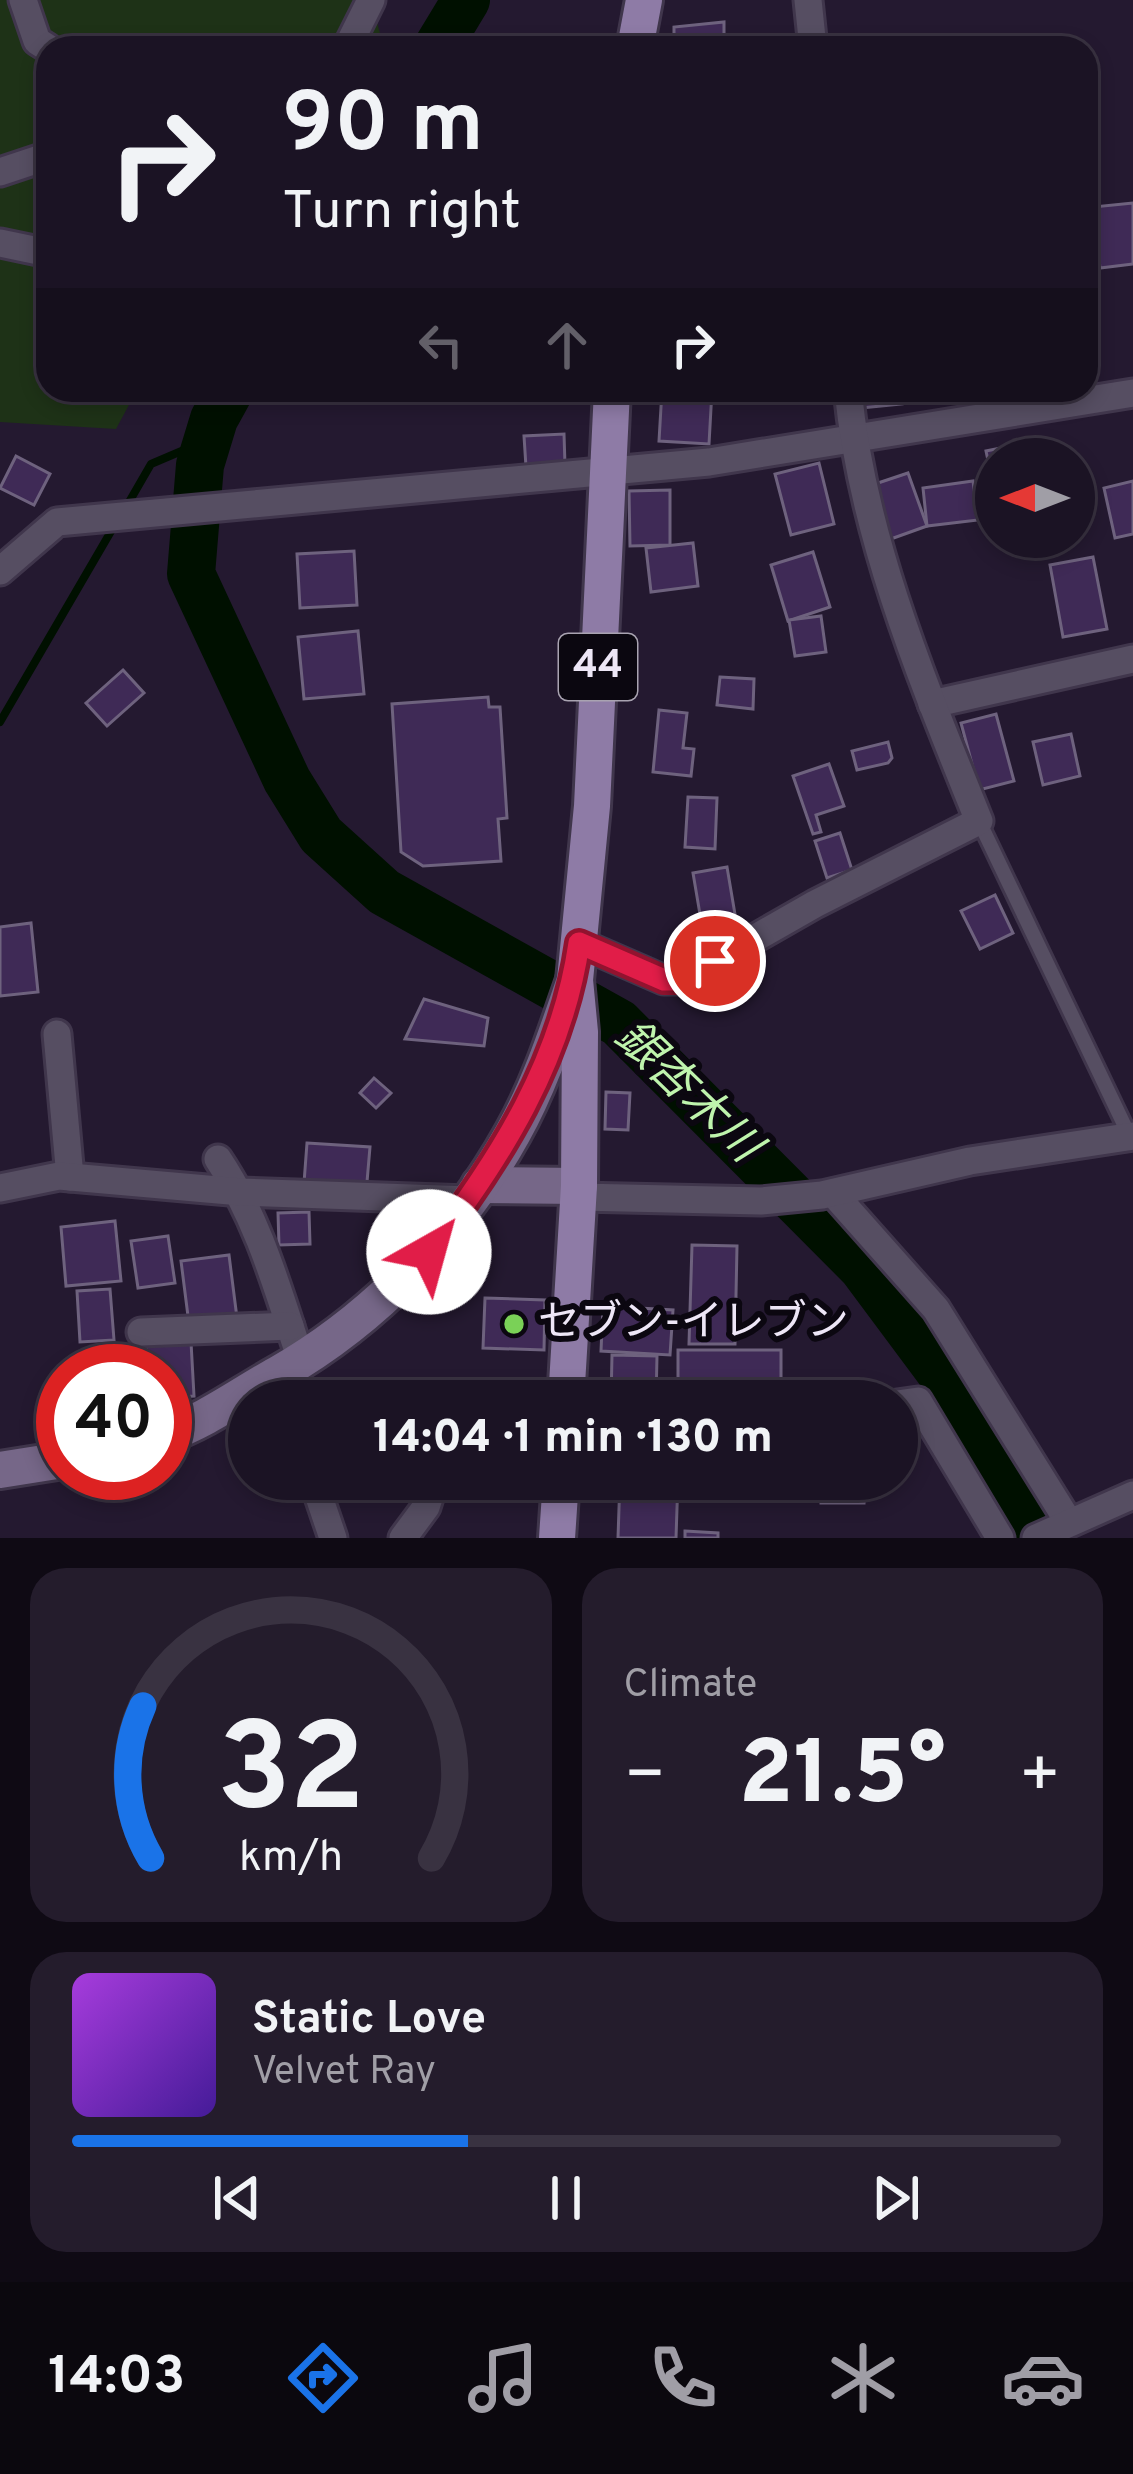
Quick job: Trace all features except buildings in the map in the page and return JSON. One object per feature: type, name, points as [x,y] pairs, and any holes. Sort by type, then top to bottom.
[{"type":"main road","points":[[637,36],[644,0]]},
{"type":"main road","name":"44","points":[[567,1380],[579,1191],[570,1026],[592,806],[611,402]]},
{"type":"main road","points":[[557,1538],[560,1500]]},
{"type":"street","points":[[23,0],[36,36]]},
{"type":"street","points":[[353,36],[371,0]]},
{"type":"street","points":[[808,0],[812,36]]},
{"type":"street","points":[[0,172],[36,160]]},
{"type":"street","points":[[0,243],[36,250]]},
{"type":"street","points":[[1098,398],[1133,393]]},
{"type":"street","points":[[577,962],[682,980],[815,904],[979,821],[907,646],[852,436],[849,402]]},
{"type":"street","points":[[0,572],[57,522],[709,462],[1074,402]]},
{"type":"street","points":[[932,704],[1133,659]]},
{"type":"street","points":[[192,1423],[226,1408],[399,1283],[474,1193],[513,1133],[570,1026]]},
{"type":"street","points":[[57,1034],[70,1178]]},
{"type":"street","points":[[0,1188],[70,1178],[241,1192],[579,1191],[761,1202],[827,1194],[970,1161],[1132,1137]]},
{"type":"street","points":[[218,1159],[241,1192],[268,1256],[289,1365]]},
{"type":"street","points":[[827,1194],[936,1309],[1069,1521]]},
{"type":"street","points":[[141,1331],[289,1365]]},
{"type":"street","points":[[918,1401],[1000,1538]]},
{"type":"street","points":[[0,1470],[36,1464]]},
{"type":"street","points":[[1036,1538],[1133,1496]]},
{"type":"street","points":[[320,1500],[333,1538]]},
{"type":"street","points":[[403,1538],[428,1500]]},
{"type":"lane","points":[[979,821],[1132,1137]]},
{"type":"green space","points":[[0,0],[371,0],[381,36],[36,36],[36,402],[131,402],[116,429],[0,422]]},
{"type":"waterway","name":"銀杏木川","points":[[444,36],[466,0]]},
{"type":"waterway","name":"銀杏木川","points":[[223,402],[200,465],[191,574],[287,780],[321,835],[384,892],[619,1023],[862,1267],[964,1404],[1038,1538]]},
{"type":"waterway","points":[[125,509],[151,464],[205,441],[214,419]]},
{"type":"waterway","points":[[0,722],[117,521]]},
{"type":"place","name":"セブン-イレブン","points":[[514,1324]]},
{"type":"route","points":[[429,1252],[480,1185],[539,1081],[575,980],[579,943],[664,980],[682,980],[715,961]]}]
